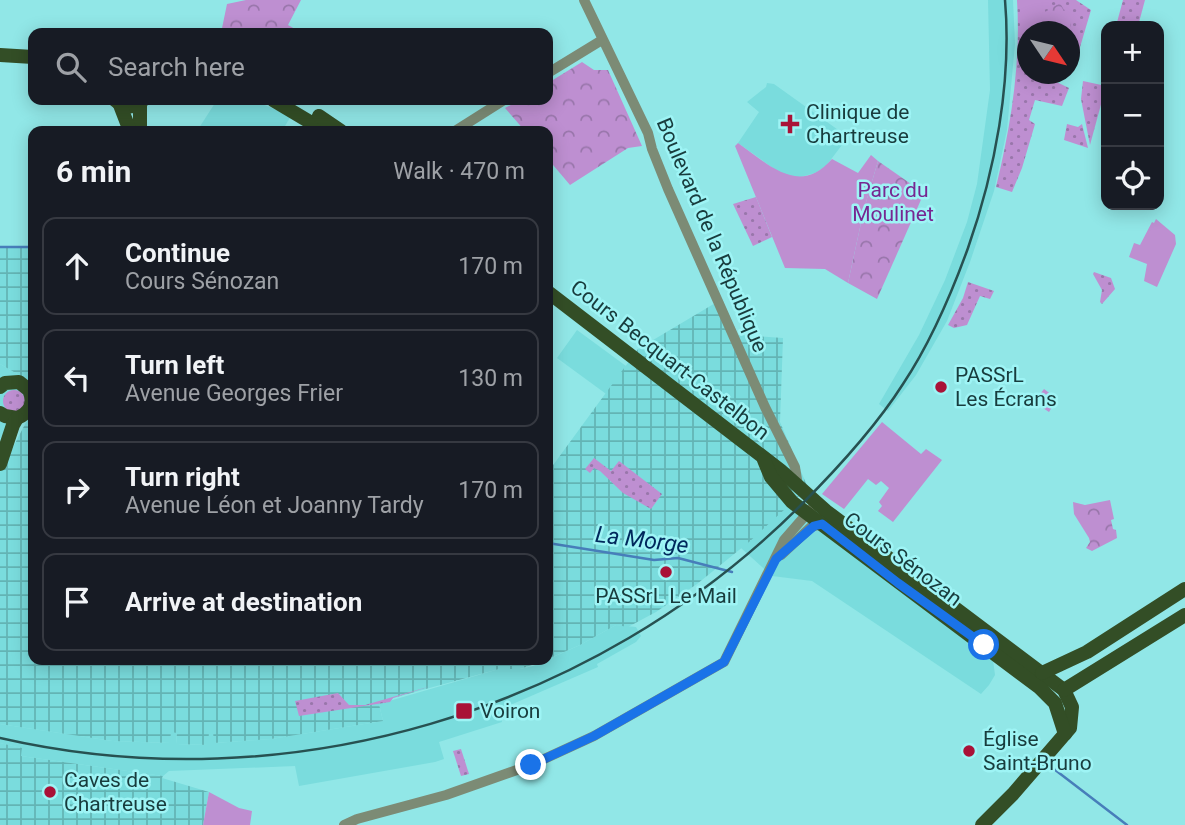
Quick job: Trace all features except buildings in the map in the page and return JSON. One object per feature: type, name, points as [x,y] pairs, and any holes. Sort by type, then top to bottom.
[{"type":"main road","points":[[0,55],[28,57]]},
{"type":"main road","points":[[119,105],[128,126]]},
{"type":"main road","points":[[140,126],[141,105]]},
{"type":"main road","points":[[282,105],[317,126]]},
{"type":"main road","points":[[298,105],[333,126]]},
{"type":"main road","name":"Cours Becquart-Castelbon","points":[[553,297],[799,486],[812,508]]},
{"type":"main road","points":[[0,387],[5,383],[19,382],[28,376]]},
{"type":"main road","points":[[19,382],[28,388]]},
{"type":"main road","points":[[0,464],[13,425],[17,418],[28,412]]},
{"type":"main road","points":[[0,438],[0,414],[17,418]]},
{"type":"main road","name":"Cours Becquart-Castelbon","points":[[764,460],[771,477],[792,502],[812,508]]},
{"type":"main road","name":"Cours Sénozan","points":[[812,508],[822,524],[1040,688],[1058,689]]},
{"type":"main road","name":"Cours Sénozan","points":[[812,508],[952,606],[1042,673],[1058,689]]},
{"type":"main road","points":[[898,583],[921,590],[939,605],[952,606]]},
{"type":"main road","points":[[1042,673],[1087,652],[1185,589]]},
{"type":"main road","points":[[1058,689],[1185,615]]},
{"type":"main road","points":[[1058,689],[1087,652]]},
{"type":"main road","points":[[982,825],[1044,760],[1070,728],[1072,707],[1058,689]]},
{"type":"street","name":"Boulevard de la République","points":[[584,0],[645,126],[664,179],[718,295],[765,407],[795,467],[799,486]]},
{"type":"street","points":[[553,70],[602,40]]},
{"type":"street","points":[[464,126],[496,105]]},
{"type":"street","name":"Cours Becquart-Castelbon","points":[[771,477],[789,489],[799,486]]},
{"type":"street","points":[[344,825],[446,795],[531,765],[594,736],[724,662],[785,540],[812,508]]},
{"type":"street","points":[[776,559],[811,527],[822,524]]},
{"type":"shaded area","points":[[988,0],[1013,0],[1015,44],[1007,130],[994,191],[947,321],[916,375],[888,411],[879,404],[919,335],[945,280],[967,222],[977,184],[990,90]]},
{"type":"shaded area","name":"Clinique de Chartreuse","points":[[767,83],[774,84],[848,137],[826,166],[815,173],[797,178],[780,173],[738,143],[759,112],[747,102],[766,87]]},
{"type":"shaded area","points":[[214,105],[264,105],[291,116],[285,126],[200,126]]},
{"type":"shaded area","points":[[0,248],[28,248],[28,380],[0,364]]},
{"type":"shaded area","points":[[722,299],[738,335],[783,338],[780,422],[808,488],[749,542],[697,584],[656,612],[628,627],[616,625],[553,657],[553,465],[638,349]]},
{"type":"shaded area","points":[[577,330],[724,438],[993,660],[995,675],[989,685],[981,694],[812,581],[772,576],[741,548],[613,399],[557,358]]},
{"type":"shaded area","points":[[0,364],[28,380],[28,391],[0,439]]},
{"type":"shaded area","points":[[28,419],[28,665],[532,665],[520,669],[499,669],[393,698],[390,702],[379,704],[383,721],[271,739],[214,743],[213,732],[209,732],[208,745],[176,744],[177,733],[171,732],[170,743],[112,741],[0,724],[0,472]]},
{"type":"shaded area","points":[[616,625],[636,627],[641,636],[636,642],[597,664],[598,667],[499,710],[502,722],[439,742],[444,759],[299,786],[295,766],[169,771],[163,776],[21,756],[21,748],[0,743],[0,724],[112,741],[169,743],[171,732],[177,732],[176,744],[208,745],[208,732],[213,732],[215,743],[271,739],[383,721],[379,704],[499,669],[553,665],[553,657]]},
{"type":"shaded area","name":"Caves de Chartreuse","points":[[0,743],[22,748],[21,756],[163,776],[162,778],[209,792],[203,825],[0,825]]},
{"type":"green space","points":[[246,0],[301,0],[288,25],[293,28],[222,28],[227,4]]},
{"type":"green space","points":[[1017,0],[1076,0],[1091,10],[1080,47],[1080,21],[1018,21]]},
{"type":"green space","points":[[1020,0],[1043,0],[1042,21],[1020,21]]},
{"type":"green space","points":[[1123,0],[1145,0],[1139,21],[1117,21]]},
{"type":"green space","points":[[1060,3],[1064,10],[1069,7],[1072,11],[1071,21],[1051,21],[1045,12]]},
{"type":"green space","points":[[1017,59],[1017,84],[1061,84],[1069,88],[1062,106],[1035,100],[1029,120],[1035,124],[1012,192],[996,187],[1014,94]]},
{"type":"green space","points":[[582,62],[594,70],[608,70],[642,146],[628,148],[570,185],[553,165],[553,126],[521,126],[505,108],[511,105],[553,105],[553,80]]},
{"type":"green space","points":[[1083,81],[1101,85],[1101,104],[1090,145],[1081,99]]},
{"type":"green space","points":[[1067,124],[1078,127],[1082,124],[1088,148],[1064,140]]},
{"type":"green space","points":[[738,143],[772,167],[796,176],[820,170],[832,159],[858,173],[871,155],[878,161],[864,209],[848,283],[825,269],[785,268],[735,146]]},
{"type":"green space","name":"Parc du Moulinet","points":[[878,161],[924,193],[877,299],[848,283],[864,209]]},
{"type":"green space","points":[[756,197],[772,237],[753,246],[733,204]]},
{"type":"green space","points":[[1156,219],[1175,235],[1176,244],[1157,287],[1144,281],[1147,264],[1129,257],[1134,243],[1140,245]]},
{"type":"green space","points":[[1094,272],[1111,278],[1115,289],[1102,304],[1102,290]]},
{"type":"green space","points":[[968,282],[994,291],[990,299],[980,296],[967,325],[954,328],[948,325],[963,298]]},
{"type":"green space","points":[[1044,389],[1052,395],[1048,401],[1054,404],[1049,412],[1034,402]]},
{"type":"green space","points":[[14,390],[22,393],[25,401],[22,409],[14,412],[6,409],[3,401],[6,393]]},
{"type":"green space","points":[[882,422],[921,454],[926,449],[942,460],[893,522],[878,511],[882,506],[879,502],[889,488],[881,481],[876,485],[868,479],[844,509],[822,494]]},
{"type":"green space","points":[[594,458],[611,471],[619,461],[662,494],[651,509],[623,493],[600,471],[594,468],[590,473],[585,469]]},
{"type":"green space","points":[[1110,500],[1114,519],[1111,520],[1117,538],[1092,551],[1086,548],[1090,542],[1089,538],[1074,514],[1073,502],[1085,505]]},
{"type":"green space","points":[[431,686],[393,698],[390,702],[299,716],[295,701],[338,693],[349,705],[365,705]]},
{"type":"green space","points":[[461,749],[469,774],[461,776],[453,751]]},
{"type":"green space","points":[[209,792],[239,808],[252,811],[250,825],[203,825]]},
{"type":"waterway","name":"La Morge","points":[[0,247],[28,247]]},
{"type":"waterway","name":"La Morge","points":[[553,544],[654,560],[678,558],[732,572]]},
{"type":"waterway","name":"La Morge","points":[[1006,733],[1018,743]]},
{"type":"waterway","name":"La Morge","points":[[1050,766],[1127,825]]},
{"type":"railway","points":[[0,738],[108,755],[217,759],[325,748],[430,724],[532,687],[629,638],[719,577],[829,477],[892,400],[931,335],[968,248],[993,157],[1006,63],[1005,0]]},
{"type":"place","name":"Clinique de Chartreuse","points":[[790,124]]},
{"type":"place","name":"PASSrL Les Écrans","points":[[941,387]]},
{"type":"place","name":"PASSrL Le Mail","points":[[666,572]]},
{"type":"place","name":"Voiron","points":[[464,711]]},
{"type":"place","name":"Église Saint-Bruno","points":[[969,751]]},
{"type":"place","name":"Caves de Chartreuse","points":[[50,792]]},
{"type":"route","points":[[531,765],[594,736],[724,662],[772,565],[814,526],[822,524],[984,645]]}]
